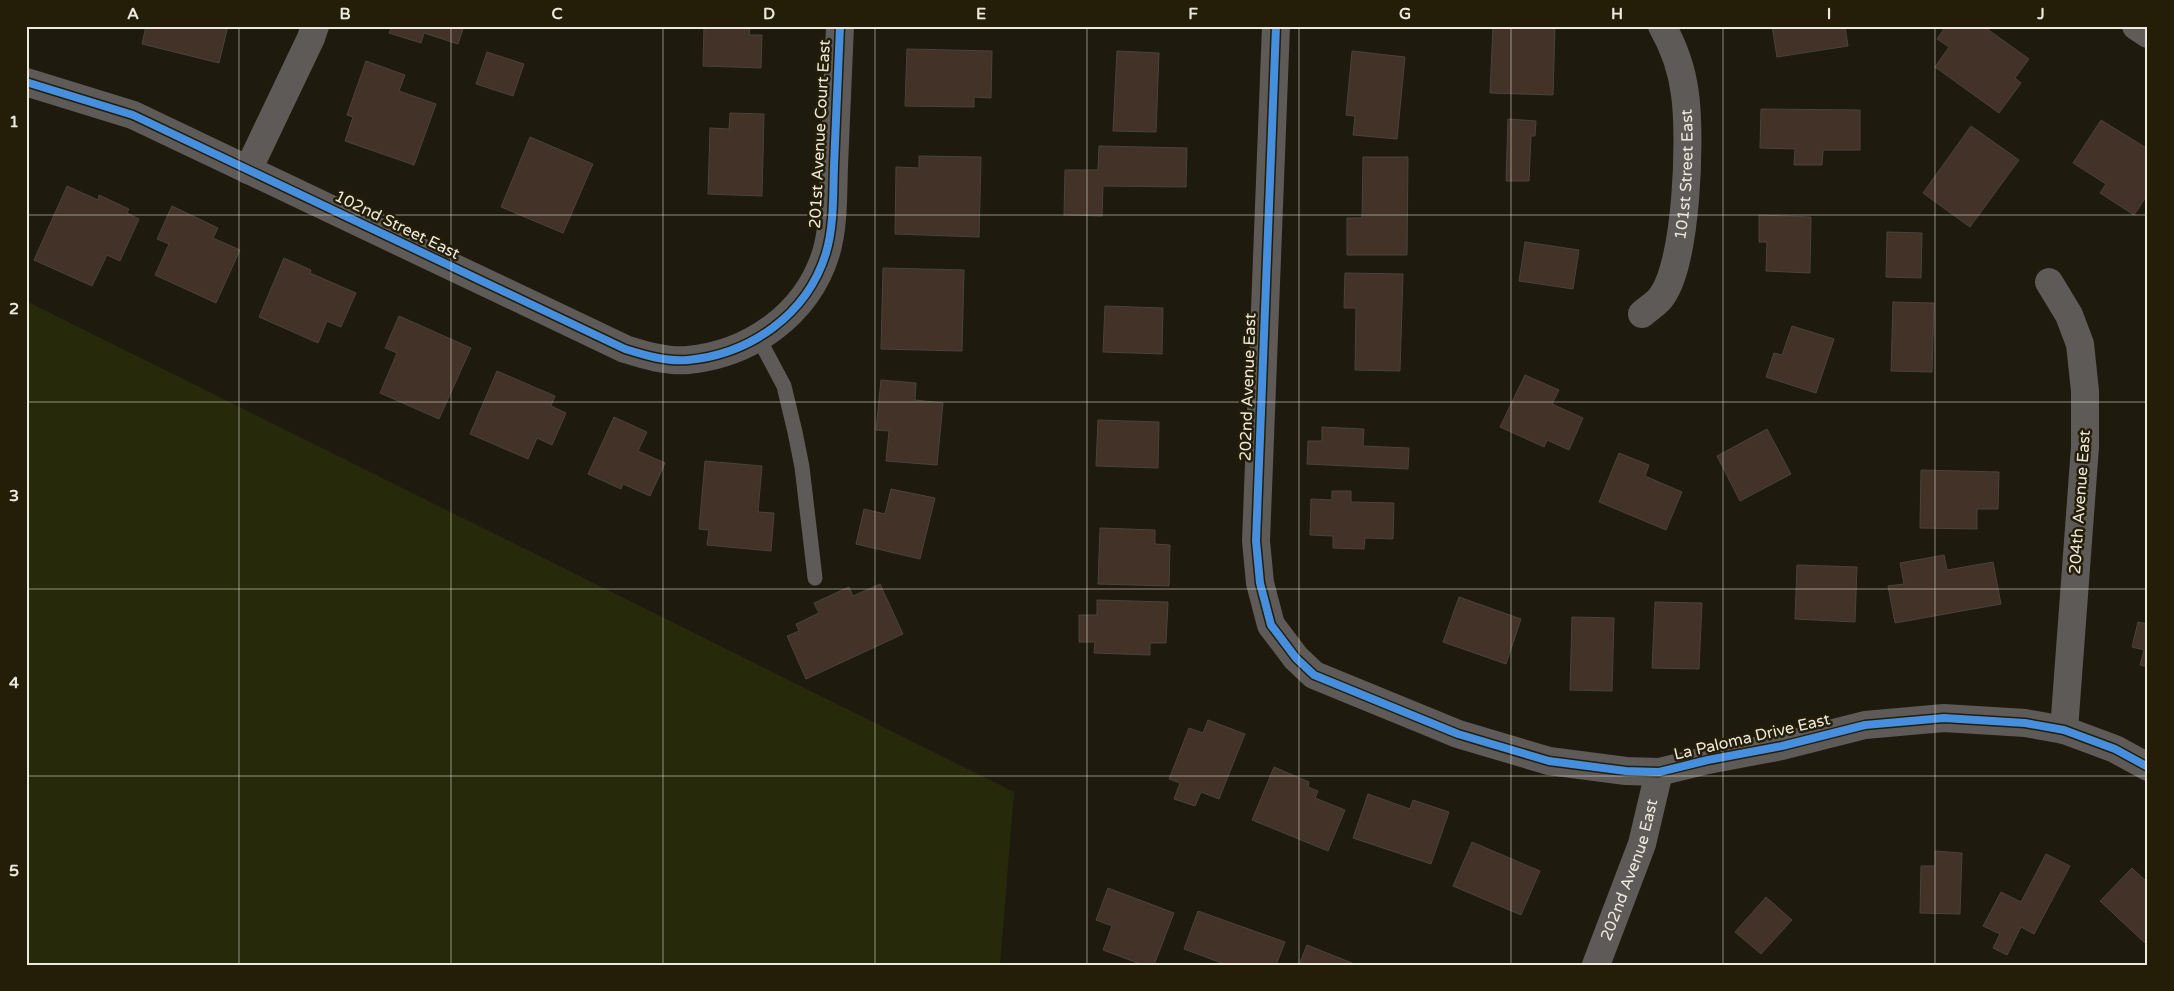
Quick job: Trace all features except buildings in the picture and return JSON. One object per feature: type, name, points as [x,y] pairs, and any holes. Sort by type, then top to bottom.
[{"type":"main road","points":[[2136,26],[2148,34]]},
{"type":"street","points":[[248,170],[315,26]]},
{"type":"street","name":"201st Avenue Court East","points":[[759,339],[791,313],[810,289],[826,253],[832,216],[840,26]]},
{"type":"street","name":"202nd Avenue East","points":[[1276,26],[1256,541],[1260,582],[1271,625],[1296,658],[1314,675],[1366,696]]},
{"type":"street","name":"101st Street East","points":[[1642,314],[1662,297],[1674,270],[1681,240],[1685,177],[1685,94],[1676,56],[1662,26]]},
{"type":"street","name":"102nd Street East","points":[[26,82],[132,115],[624,349],[651,357],[686,360],[725,354],[759,339]]},
{"type":"street","name":"204th Avenue East","points":[[2049,282],[2069,315],[2080,344],[2085,391],[2085,447],[2064,730]]},
{"type":"street","name":"La Paloma Drive East","points":[[1366,696],[1458,734],[1549,761],[1626,771],[1659,772],[1708,760],[1782,746],[1865,725],[1944,718],[2025,723],[2064,730],[2115,749],[2148,766]]},
{"type":"street","name":"202nd Avenue East","points":[[1596,965],[1642,844],[1659,772]]},
{"type":"lane","points":[[759,339],[784,386],[795,432],[802,466],[815,578]]},
{"type":"green space","points":[[26,301],[1014,792],[1000,965],[26,965]]},
{"type":"cycle path","points":[[26,82],[133,115],[625,349],[664,359],[688,360],[711,356],[733,349],[754,340],[773,328],[790,313],[805,295],[817,275],[829,243],[832,221],[840,26]]},
{"type":"cycle path","points":[[1276,26],[1256,541],[1260,583],[1271,625],[1296,658],[1314,675],[1458,734],[1549,761],[1626,771],[1659,772],[1708,760],[1782,746],[1865,725],[1944,718],[2025,723],[2064,730],[2115,749],[2148,767]]}]
